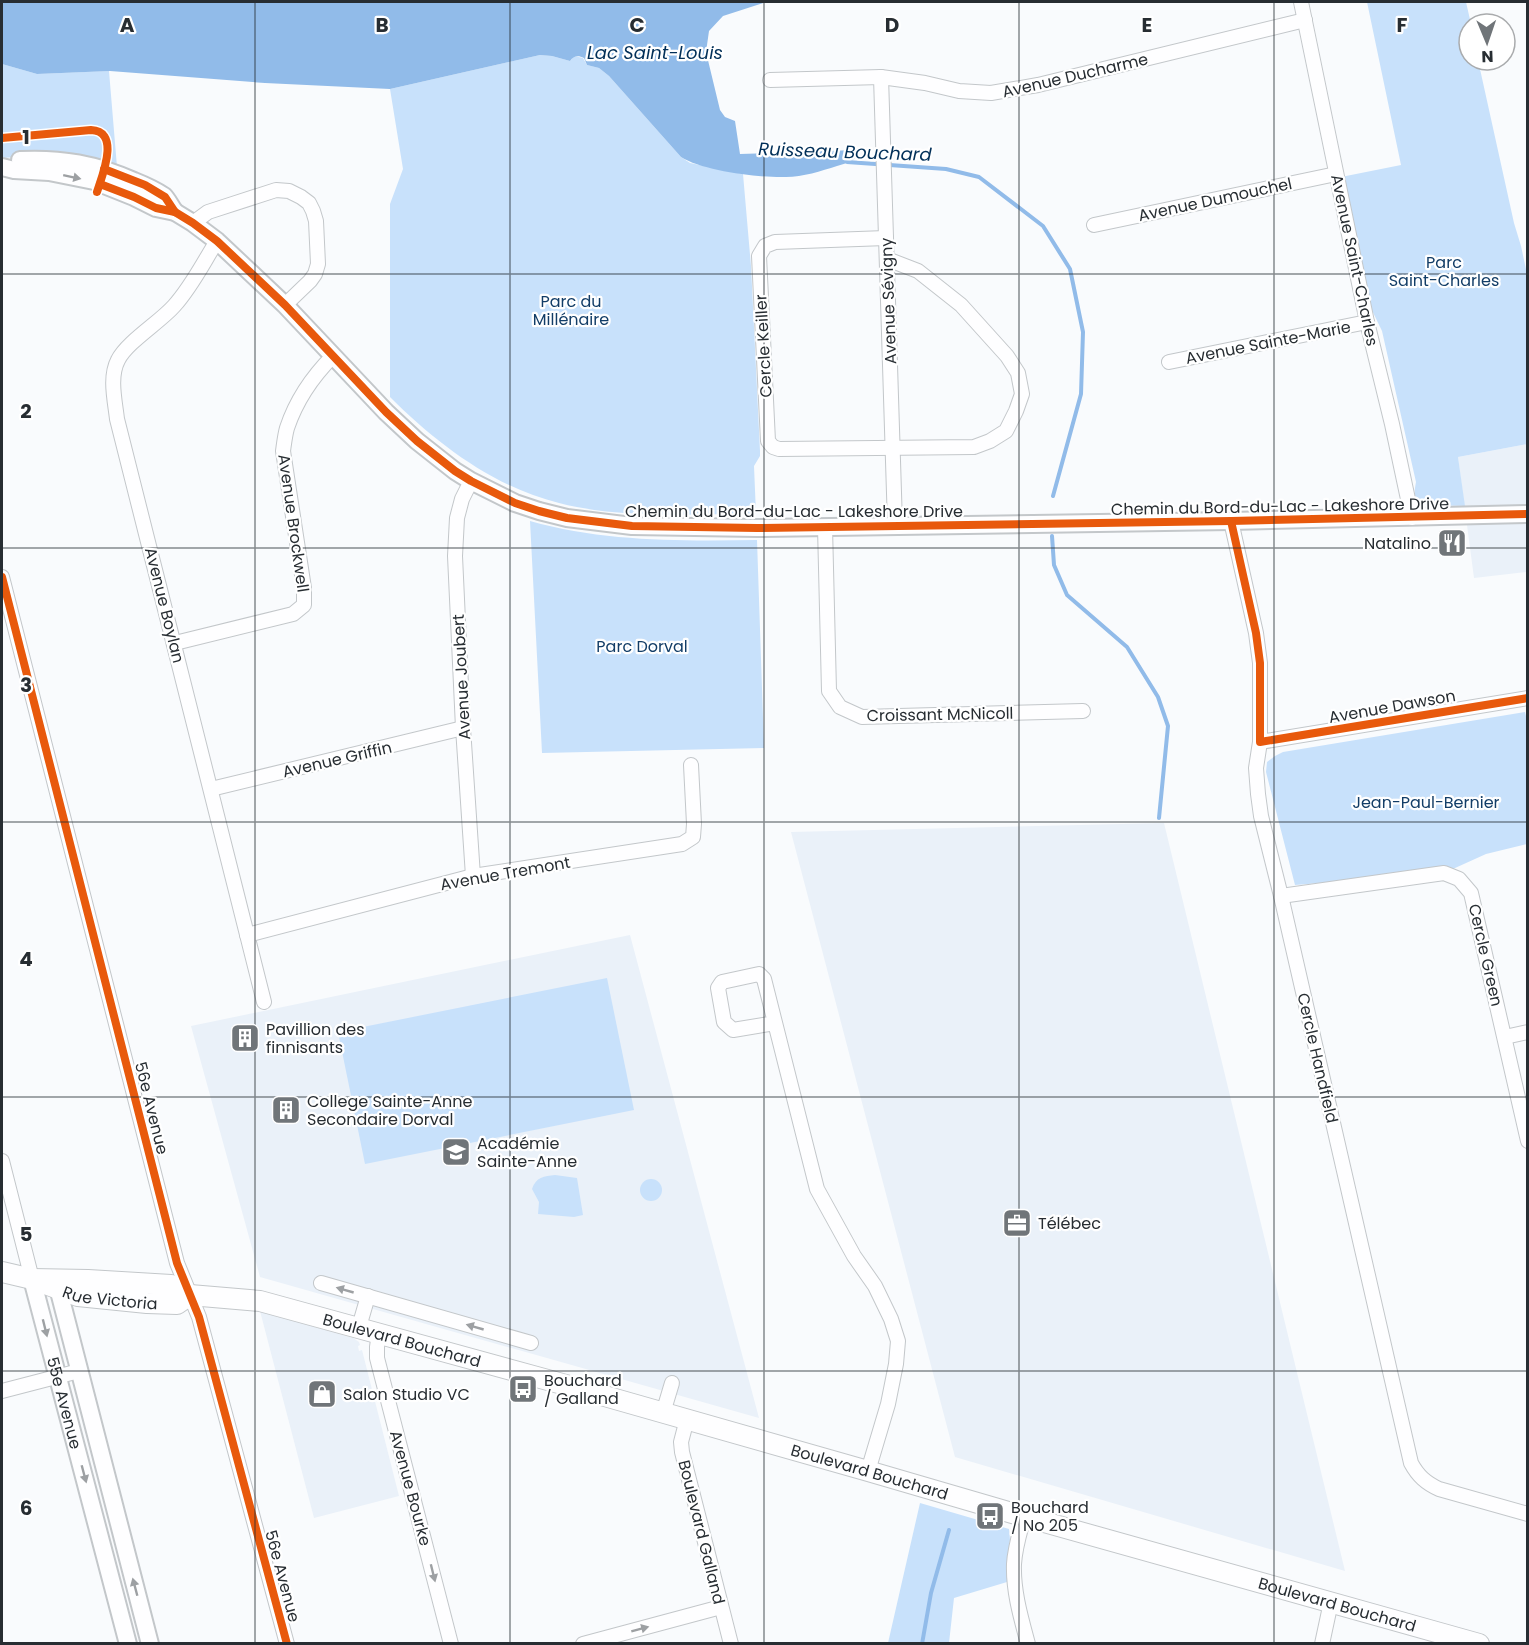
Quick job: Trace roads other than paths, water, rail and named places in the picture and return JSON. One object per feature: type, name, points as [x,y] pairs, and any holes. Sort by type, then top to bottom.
[{"type":"main road","name":"Rue Victoria","points":[[2,1272],[57,1284],[171,1285],[190,1295],[260,1301]]},
{"type":"main road","name":"Boulevard Bouchard","points":[[260,1301],[687,1419],[1024,1517],[1479,1644]]},
{"type":"street","name":"Avenue Saint-Charles","points":[[1301,2],[1367,322],[1412,517]]},
{"type":"street","name":"Avenue Ducharme","points":[[770,80],[881,77],[925,83],[959,91],[991,93],[1038,85],[1305,20]]},
{"type":"street","name":"Avenue Sévigny","points":[[881,77],[895,525]]},
{"type":"street","name":"Chemin du Bord-du-Lac - Lakeshore Drive","points":[[2,166],[14,161],[41,159],[97,166],[113,180],[145,186],[165,197],[175,212],[218,240],[285,305],[386,412],[455,471],[515,503],[567,518],[601,524],[673,528],[1231,522],[1527,514]]},
{"type":"street","name":"Avenue Dumouchel","points":[[1094,225],[1336,174]]},
{"type":"street","points":[[193,223],[208,212],[276,190],[290,191],[309,203],[316,221],[318,264],[310,281],[285,305]]},
{"type":"street","name":"Cercle Keiller","points":[[886,238],[775,242],[765,246],[759,256],[759,266],[768,441],[772,447],[779,450],[893,449]]},
{"type":"street","name":"Avenue Boylan","points":[[218,240],[183,296],[125,350],[114,371],[113,388],[117,419],[264,1002]]},
{"type":"street","points":[[887,259],[918,271],[961,305],[1007,356],[1018,373],[1022,394],[1006,431],[990,441],[974,447],[893,449]]},
{"type":"street","name":"Avenue Sainte-Marie","points":[[1169,362],[1367,322]]},
{"type":"street","name":"Avenue Brockwell","points":[[175,643],[293,614],[304,605],[304,588],[283,451],[287,429],[294,411],[319,370],[333,356]]},
{"type":"street","name":"Avenue Joubert","points":[[471,481],[462,499],[456,538],[463,728],[473,876]]},
{"type":"street","name":"Cercle Handfield","points":[[1231,522],[1256,633],[1260,663],[1260,742],[1256,768],[1258,794],[1412,1463],[1416,1472],[1430,1485],[1439,1489],[1527,1514]]},
{"type":"street","name":"Croissant McNicoll","points":[[825,527],[829,692],[840,707],[862,717],[1083,711]]},
{"type":"street","name":"56e Avenue","points":[[2,577],[174,1252],[199,1317],[287,1644]]},
{"type":"street","name":"Avenue Dawson","points":[[1260,742],[1527,698]]},
{"type":"street","name":"Avenue Griffin","points":[[211,789],[463,728]]},
{"type":"street","name":"Avenue Tremont","points":[[247,935],[473,876],[682,844],[693,837],[691,765]]},
{"type":"street","name":"Cercle Green","points":[[1281,896],[1444,873],[1459,879],[1471,893],[1527,1141]]},
{"type":"street","points":[[775,1023],[733,1030],[724,1022],[718,988],[722,982],[759,974],[764,979],[817,1189],[854,1256],[875,1286],[891,1319],[898,1341],[892,1384],[868,1471]]},
{"type":"street","points":[[1505,1037],[1527,1032]]},
{"type":"street","name":"55e Avenue","points":[[2,1161],[128,1644]]},
{"type":"street","points":[[321,1283],[531,1343]]},
{"type":"street","name":"55e Avenue","points":[[57,1284],[150,1644]]},
{"type":"street","points":[[359,1327],[368,1296]]},
{"type":"street","name":"Avenue Bourke","points":[[379,1333],[376,1353],[378,1366],[451,1644]]},
{"type":"street","points":[[2,1391],[79,1371]]},
{"type":"street","points":[[663,1413],[672,1383]]},
{"type":"street","name":"Boulevard Galland","points":[[687,1419],[681,1446],[731,1644]]},
{"type":"street","points":[[1024,1517],[1015,1553],[1014,1573],[1018,1605],[1028,1644]]},
{"type":"street","points":[[1322,1644],[1331,1602]]},
{"type":"street","points":[[583,1644],[721,1607]]},
{"type":"water","name":"Lac Saint-Louis","points":[[2,2],[766,2],[723,16],[709,31],[706,52],[720,110],[725,117],[735,121],[740,154],[856,150],[859,152],[853,160],[847,163],[792,177],[747,175],[717,170],[691,162],[681,157],[609,76],[599,68],[587,65],[584,58],[580,56],[570,61],[540,55],[390,89],[265,83],[110,71],[37,74],[2,64]]},
{"type":"waterway","name":"Ruisseau Bouchard","points":[[847,162],[946,169],[979,177],[1043,226],[1070,269],[1083,332],[1081,394],[1053,496]]},
{"type":"waterway","name":"Ruisseau Bouchard","points":[[1052,536],[1054,565],[1067,595],[1127,647],[1158,697],[1168,726],[1159,818]]},
{"type":"waterway","name":"Ruisseau Bouchard","points":[[922,1644],[931,1593],[949,1530]]},
{"type":"place","name":"Natalino","points":[[1452,543]]},
{"type":"place","name":"Pavillion des finnisants","points":[[245,1038]]},
{"type":"place","name":"College Sainte-Anne Secondaire Dorval","points":[[286,1110]]},
{"type":"place","name":"Académie Sainte-Anne","points":[[456,1152]]},
{"type":"place","name":"Télébec","points":[[1017,1223]]},
{"type":"place","name":"Bouchard / Galland","points":[[523,1389]]},
{"type":"place","name":"Salon Studio VC","points":[[322,1394]]},
{"type":"place","name":"Bouchard / No 205","points":[[990,1516]]},
{"type":"park label","name":"Parc Saint-Charles","points":[[1444,271]]},
{"type":"park label","name":"Parc du Millénaire","points":[[571,310]]},
{"type":"park label","name":"Parc Dorval","points":[[642,646]]},
{"type":"park label","name":"Jean-Paul-Bernier","points":[[1426,802]]}]
